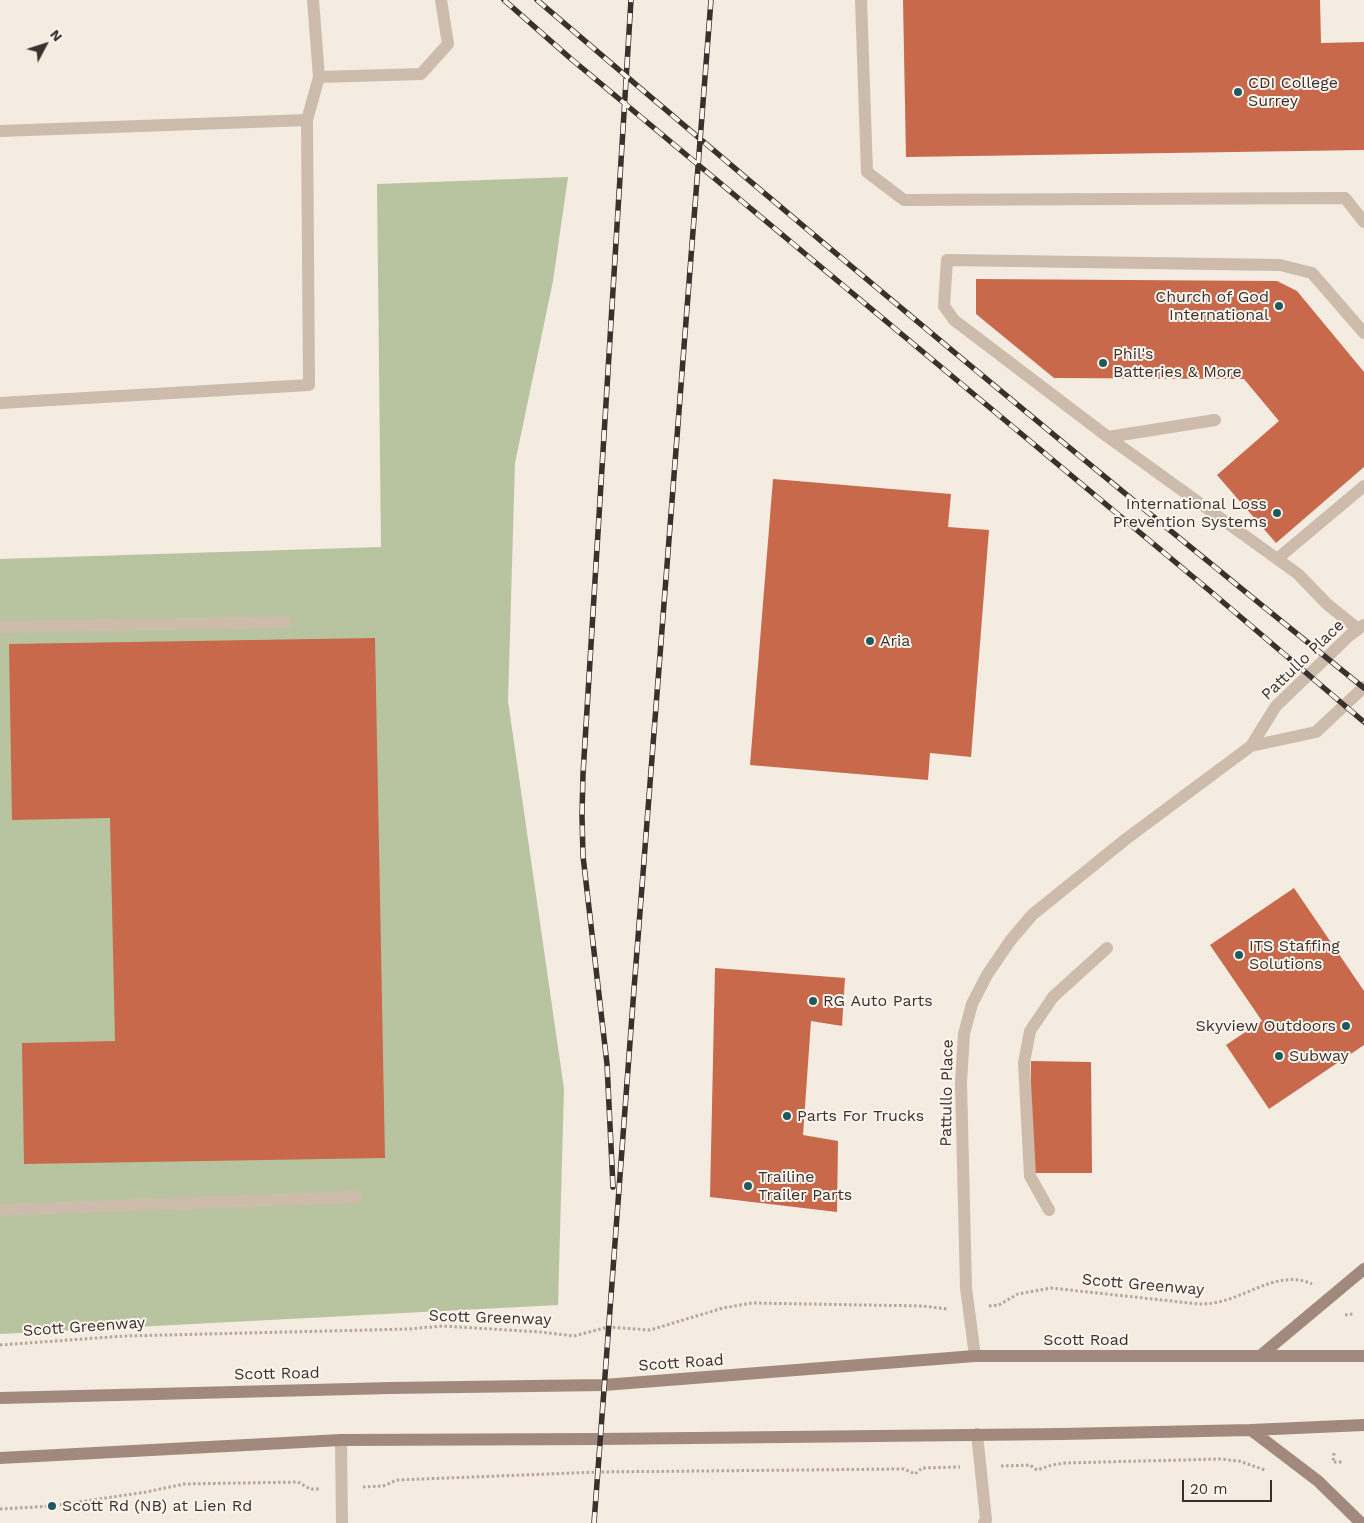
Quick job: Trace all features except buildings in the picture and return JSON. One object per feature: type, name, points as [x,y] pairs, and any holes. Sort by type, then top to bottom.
[{"type":"main road","points":[[1260,1356],[1364,1268]]},
{"type":"main road","name":"Scott Road","points":[[0,1398],[390,1388],[604,1385],[975,1356],[1364,1356]]},
{"type":"main road","points":[[0,1458],[341,1440],[600,1439],[1251,1430],[1364,1425]]},
{"type":"main road","points":[[1251,1430],[1318,1481],[1361,1523]]},
{"type":"street","points":[[0,403],[309,385],[307,120],[319,78],[313,0]]},
{"type":"street","points":[[319,78],[421,74],[448,44],[441,0]]},
{"type":"street","points":[[861,0],[867,172],[904,200],[1345,198],[1364,222]]},
{"type":"street","points":[[0,131],[307,120]]},
{"type":"street","points":[[1361,627],[1326,604],[1298,574],[1108,438],[954,320],[944,306],[947,260],[1280,265],[1312,273],[1364,333]]},
{"type":"street","points":[[1108,438],[1215,420]]},
{"type":"street","points":[[1277,559],[1364,486]]},
{"type":"street","points":[[0,627],[286,622]]},
{"type":"street","name":"Pattullo Place","points":[[975,1356],[966,1288],[961,1083],[964,1034],[972,1004],[987,975],[1010,941],[1032,916],[1126,840],[1251,746],[1276,706],[1361,627]]},
{"type":"street","name":"Pattullo Place","points":[[1251,746],[1316,732],[1364,687]]},
{"type":"street","points":[[1049,1210],[1030,1176],[1024,1063],[1030,1031],[1053,997],[1107,948]]},
{"type":"street","points":[[0,1210],[356,1197]]},
{"type":"street","points":[[977,1434],[986,1520],[984,1523]]},
{"type":"street","points":[[341,1440],[342,1523]]},
{"type":"path","name":"Scott Greenway","points":[[999,1305],[1018,1294],[1051,1288],[1199,1304],[1221,1302],[1284,1278],[1313,1284]]},
{"type":"path","name":"Scott Greenway","points":[[0,1345],[124,1336],[410,1329],[442,1326],[542,1332],[574,1336],[608,1327],[650,1330],[723,1308],[752,1303],[923,1306],[943,1309]]},
{"type":"path","points":[[1334,1454],[1333,1462],[1342,1462]]},
{"type":"path","points":[[1030,1465],[1037,1470],[1065,1463],[1220,1459],[1239,1461],[1263,1469],[1273,1475]]},
{"type":"path","points":[[373,1486],[383,1486],[397,1480],[598,1472],[904,1469],[915,1474],[922,1468]]},
{"type":"path","points":[[0,1509],[52,1506],[146,1492],[184,1484],[298,1482],[310,1489]]},
{"type":"green space","points":[[568,177],[553,281],[515,463],[508,701],[564,1089],[558,1305],[0,1334],[0,559],[381,547],[377,184]]},
{"type":"railway","points":[[504,0],[570,58],[1210,591],[1364,722]]},
{"type":"railway","points":[[537,0],[948,347],[1364,688]]},
{"type":"railway","points":[[613,1187],[607,1064],[583,856],[582,816],[583,774],[631,0]]},
{"type":"railway","points":[[594,1523],[711,0]]},
{"type":"place","name":"CDI College Surrey","points":[[1238,92]]},
{"type":"place","name":"Church of God International","points":[[1279,306]]},
{"type":"place","name":"Phil's Batteries & More","points":[[1103,363]]},
{"type":"place","name":"International Loss Prevention Systems","points":[[1277,513]]},
{"type":"place","name":"Aria","points":[[870,641]]},
{"type":"place","name":"ITS Staffing Solutions","points":[[1239,955]]},
{"type":"place","name":"RG Auto Parts","points":[[813,1001]]},
{"type":"place","name":"Skyview Outdoors","points":[[1346,1026]]},
{"type":"place","name":"Subway","points":[[1279,1056]]},
{"type":"place","name":"Parts For Trucks","points":[[787,1116]]},
{"type":"place","name":"Trailine Trailer Parts","points":[[748,1186]]},
{"type":"place","name":"Scott Rd (NB) at Lien Rd","points":[[52,1506]]}]
